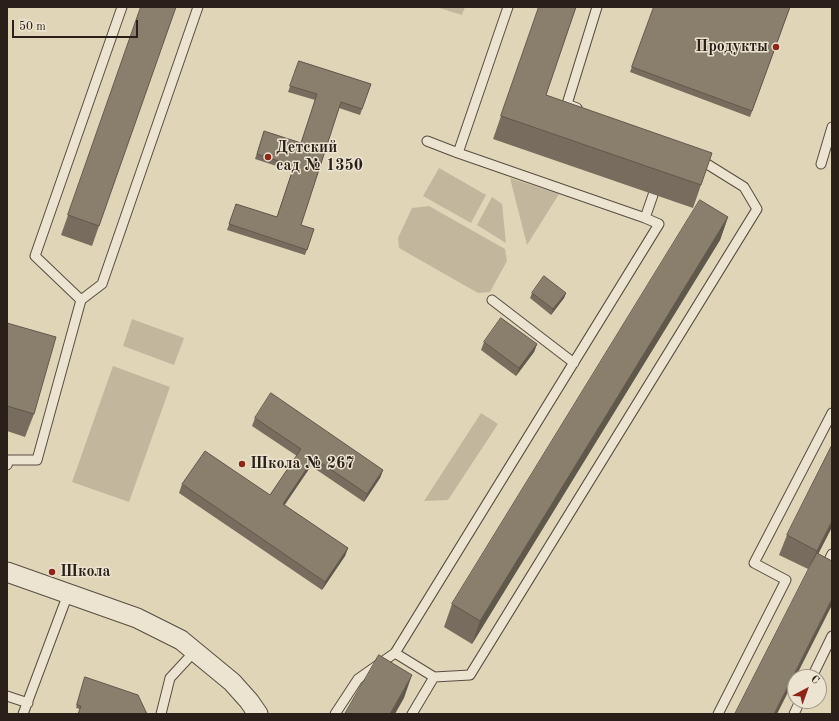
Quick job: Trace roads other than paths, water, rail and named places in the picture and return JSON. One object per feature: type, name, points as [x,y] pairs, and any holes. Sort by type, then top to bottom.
[{"type":"street","points":[[7,572],[137,618],[181,640],[232,682],[249,701],[258,714]]},
{"type":"lane","points":[[81,300],[35,256],[122,7]]},
{"type":"lane","points":[[7,465],[8,460],[37,460],[81,300],[102,284],[198,7]]},
{"type":"lane","points":[[458,153],[508,7]]},
{"type":"lane","points":[[588,112],[567,104],[597,7]]},
{"type":"lane","points":[[821,164],[832,127]]},
{"type":"lane","points":[[336,714],[358,679],[395,653],[659,224],[427,141]]},
{"type":"lane","points":[[395,653],[434,677],[470,675],[757,209],[744,186],[692,155]]},
{"type":"lane","points":[[645,218],[653,194]]},
{"type":"lane","points":[[492,300],[574,363]]},
{"type":"lane","points":[[718,714],[786,580],[754,563],[832,413]]},
{"type":"lane","points":[[832,554],[827,564],[832,566]]},
{"type":"lane","points":[[23,714],[68,594]]},
{"type":"lane","points":[[816,669],[832,636]]},
{"type":"lane","points":[[162,714],[170,678],[195,651]]},
{"type":"lane","points":[[412,714],[434,677]]},
{"type":"lane","points":[[7,696],[28,703]]},
{"type":"place","name":"Продукты","points":[[776,47]]},
{"type":"place","name":"Детский сад № 1350","points":[[268,157]]},
{"type":"place","name":"Школа № 267","points":[[242,464]]},
{"type":"place","name":"Школа","points":[[52,572]]}]
